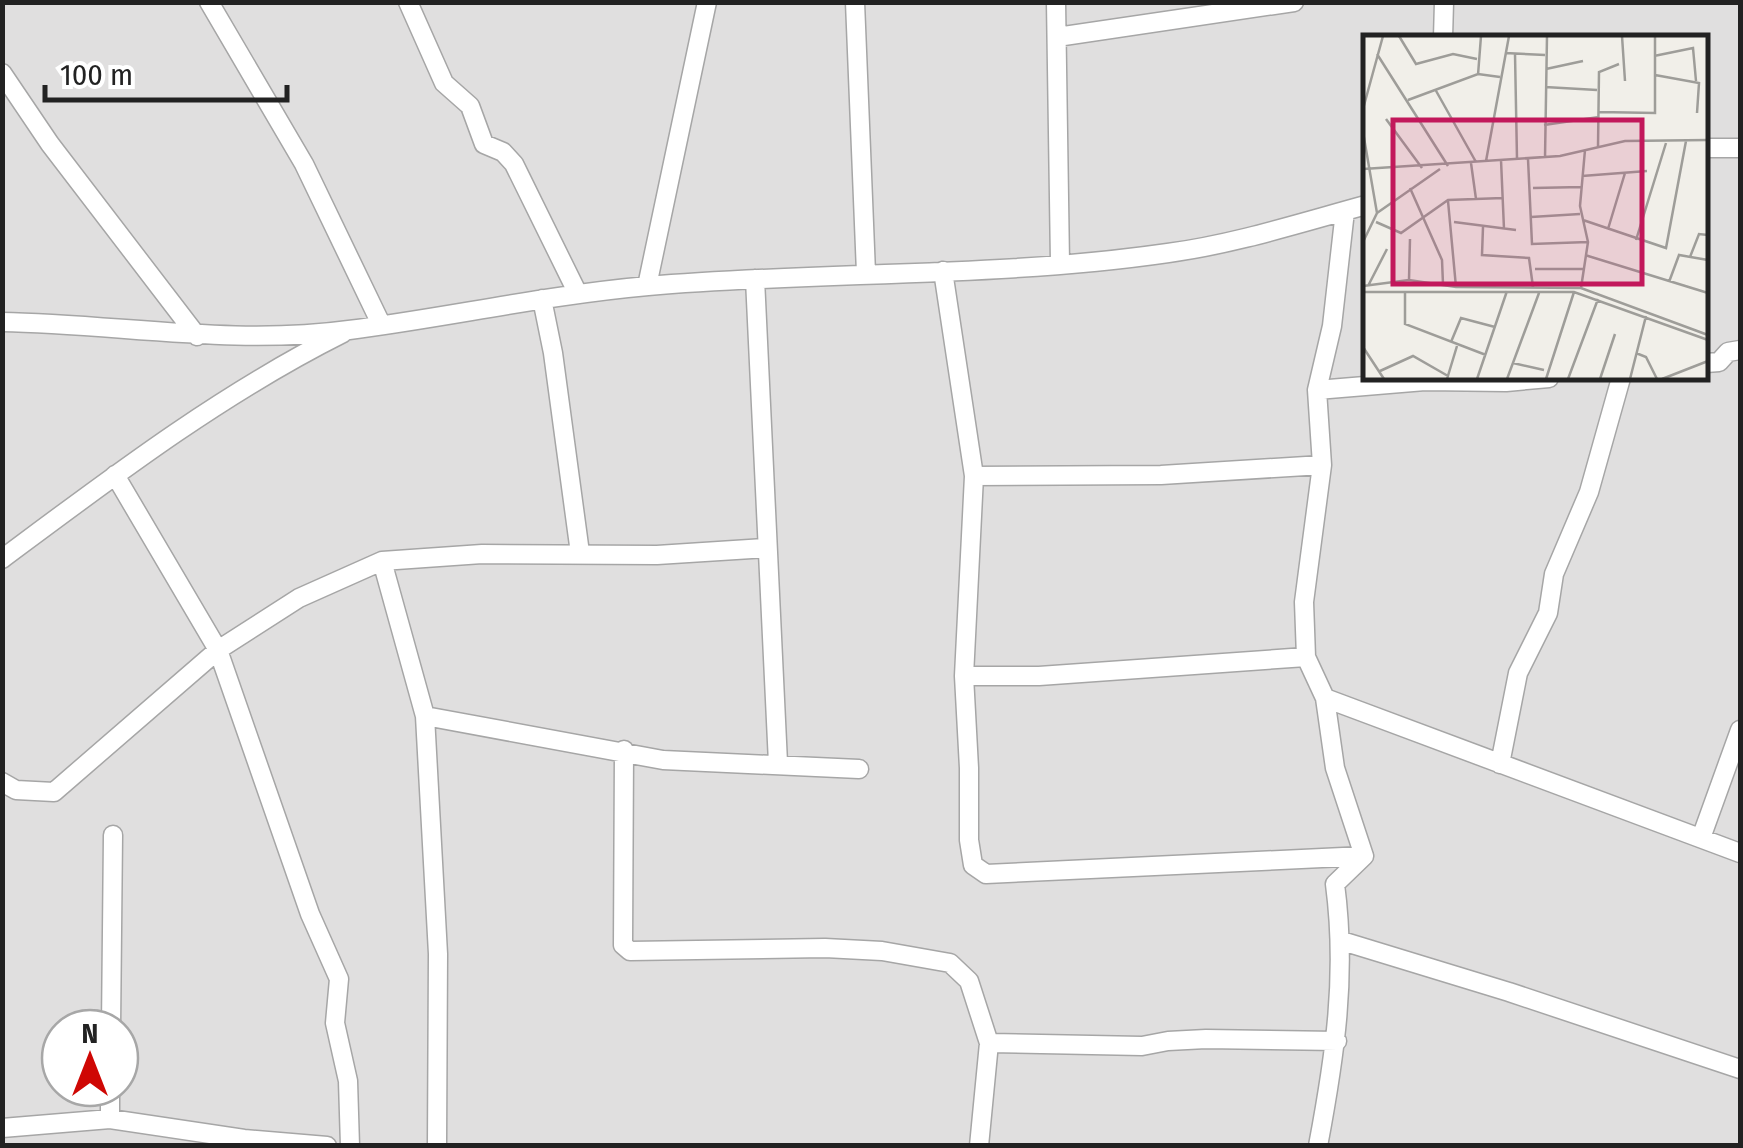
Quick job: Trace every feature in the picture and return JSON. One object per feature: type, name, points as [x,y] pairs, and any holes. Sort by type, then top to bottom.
[{"type":"street","points":[[209,2],[304,164],[381,324]]},
{"type":"street","points":[[408,2],[444,83],[470,106],[484,144],[503,152],[514,164],[578,294]]},
{"type":"street","points":[[647,286],[707,2]]},
{"type":"street","points":[[856,2],[866,274]]},
{"type":"street","points":[[1056,2],[1060,263]]},
{"type":"street","points":[[1057,37],[1294,2]]},
{"type":"street","points":[[1443,35],[1444,2]]},
{"type":"street","points":[[2,73],[50,144],[197,336]]},
{"type":"street","points":[[1708,148],[1740,148]]},
{"type":"street","points":[[2,322],[197,336],[348,331],[647,286],[943,271],[1164,254],[1226,244],[1363,206]]},
{"type":"street","points":[[1345,211],[1332,326],[1318,390],[1322,465],[1304,602],[1306,657],[1325,698],[1335,768],[1364,856]]},
{"type":"street","points":[[943,271],[974,476],[964,676],[968,840],[973,865],[986,874],[1364,856]]},
{"type":"street","points":[[754,279],[778,763]]},
{"type":"street","points":[[542,299],[580,553]]},
{"type":"street","points":[[2,558],[115,475],[290,360],[348,331]]},
{"type":"street","points":[[1708,363],[1719,362],[1728,352],[1740,350]]},
{"type":"street","points":[[1318,390],[1426,381],[1528,380]]},
{"type":"street","points":[[1500,764],[1518,673],[1548,613],[1554,574],[1589,492],[1620,380]]},
{"type":"street","points":[[974,476],[1161,475],[1322,465]]},
{"type":"street","points":[[115,475],[218,650],[310,914],[340,979],[334,1022],[348,1081],[350,1146]]},
{"type":"street","points":[[2,782],[16,790],[54,792],[218,650],[299,598],[382,561],[482,554],[657,555],[766,548]]},
{"type":"street","points":[[382,561],[426,716],[438,954],[436,1146]]},
{"type":"street","points":[[964,676],[1038,676],[1306,657]]},
{"type":"street","points":[[1325,698],[1740,853]]},
{"type":"street","points":[[426,716],[663,760],[859,769]]},
{"type":"street","points":[[1701,838],[1740,730]]},
{"type":"street","points":[[624,750],[623,945],[630,951],[826,948],[923,956],[950,963],[968,980],[990,1042],[979,1146]]},
{"type":"street","points":[[110,1008],[112,835]]},
{"type":"street","points":[[1318,1146],[1337,1041],[1342,941],[1335,884],[1364,856]]},
{"type":"street","points":[[1342,941],[1740,1069]]},
{"type":"street","points":[[990,1042],[1142,1046],[1206,1039],[1337,1041]]},
{"type":"street","points":[[110,1108],[110,1119]]},
{"type":"street","points":[[2,1128],[110,1119],[244,1139],[328,1146]]},
{"type":"shaded area","points":[[3,3],[1740,3],[1740,1145],[3,1145]]}]
